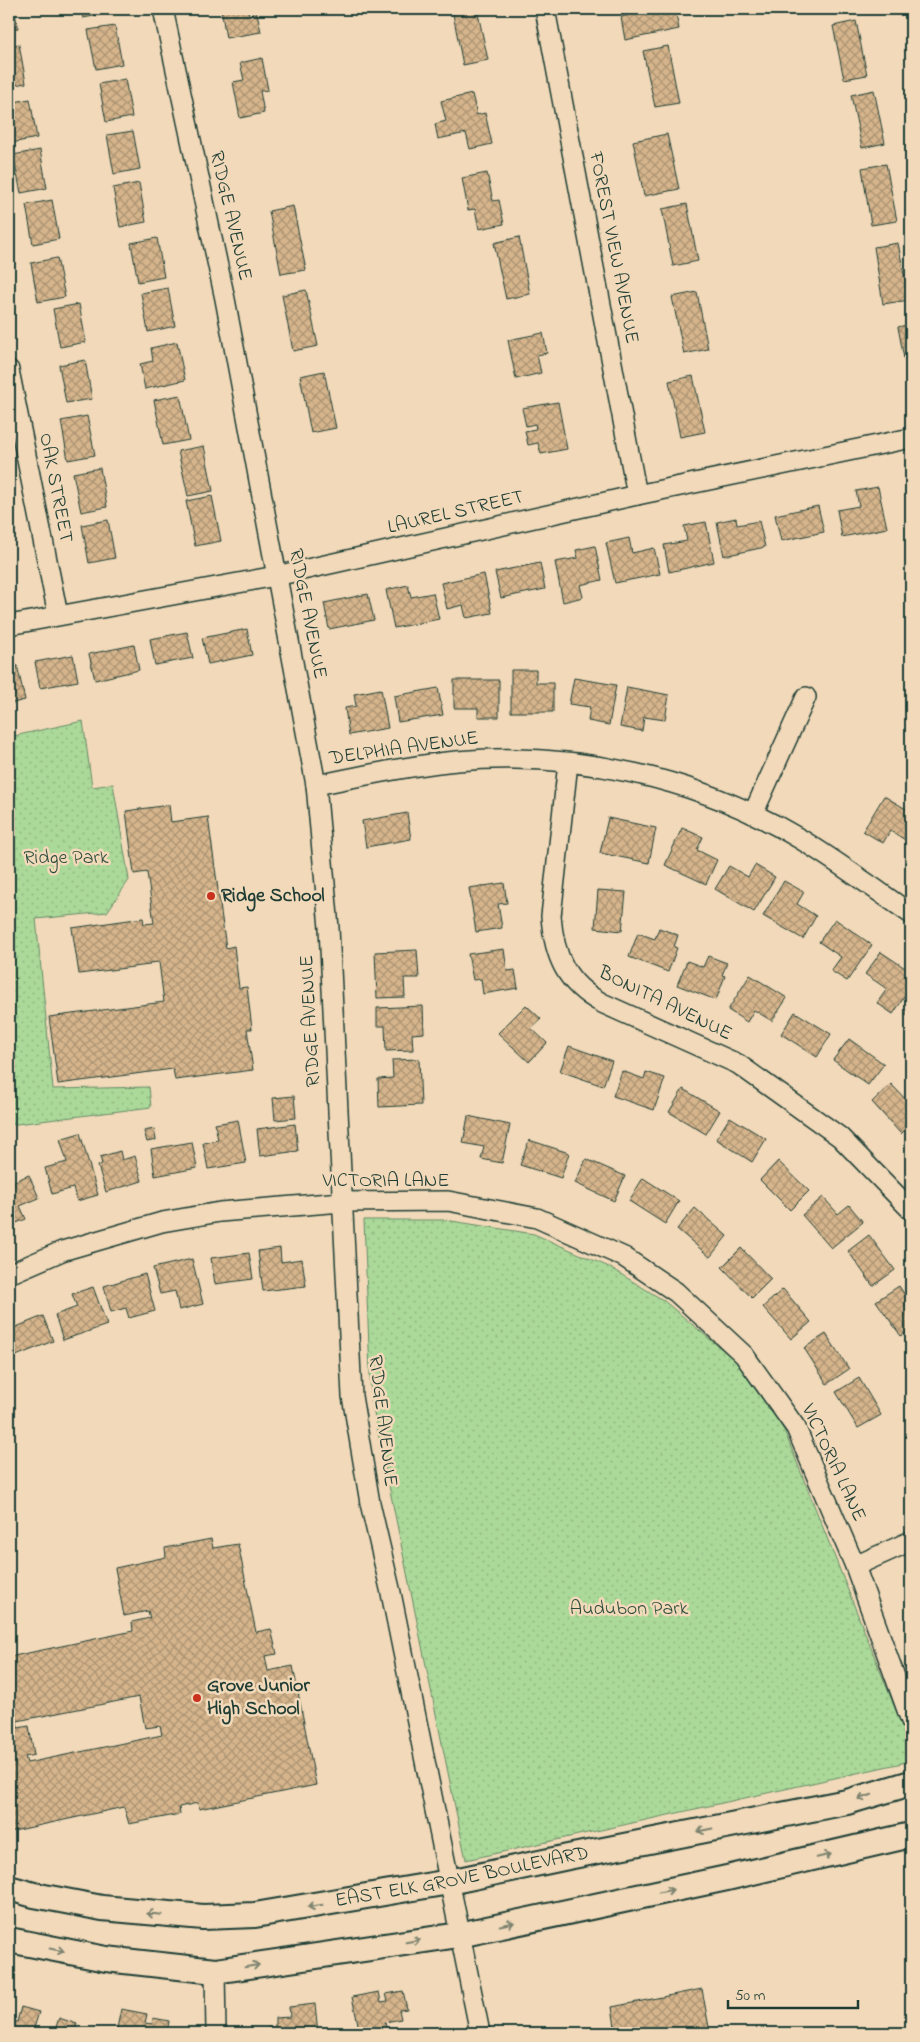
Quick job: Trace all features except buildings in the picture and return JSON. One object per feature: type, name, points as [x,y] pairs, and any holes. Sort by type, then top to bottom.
[{"type":"street","name":"RIDGE AVENUE","points":[[163,9],[225,299],[316,785],[329,928],[352,1396],[360,1453],[480,2033]]},
{"type":"street","name":"FOREST VIEW AVENUE","points":[[545,9],[637,495]]},
{"type":"street","name":"OAK STREET","points":[[9,370],[58,615]]},
{"type":"street","name":"LAUREL STREET","points":[[9,625],[276,576],[637,495],[911,438]]},
{"type":"street","points":[[753,814],[806,697]]},
{"type":"street","name":"DELPHIA AVENUE","points":[[316,785],[458,760],[517,758],[610,768],[642,775],[721,800],[753,814],[801,840],[911,914]]},
{"type":"street","name":"BONITA AVENUE","points":[[568,763],[552,916],[553,938],[557,955],[575,983],[587,995],[602,1003],[738,1064],[840,1137],[911,1210]]},
{"type":"street","name":"VICTORIA LANE","points":[[9,1274],[62,1251],[162,1222],[220,1212],[342,1202],[448,1201],[537,1218],[624,1257],[676,1292],[744,1354],[796,1428],[855,1566],[911,1721]]},
{"type":"street","points":[[855,1566],[911,1540]]},
{"type":"street","name":"EAST ELK GROVE BOULEVARD","points":[[9,1888],[34,1895],[102,1908],[204,1917],[255,1915],[449,1882],[846,1802],[911,1783]]},
{"type":"street","points":[[9,1940],[106,1960],[215,1971],[459,1934],[717,1880],[911,1835]]},
{"type":"street","points":[[215,1971],[216,2033]]},
{"type":"green space","name":"Ridge Park","points":[[83,721],[92,787],[113,784],[129,880],[107,912],[36,919],[53,1089],[149,1087],[151,1107],[9,1125],[9,737]]},
{"type":"green space","name":"Audubon Park","points":[[364,1220],[445,1220],[534,1234],[609,1267],[663,1300],[736,1361],[784,1430],[911,1748],[911,1761],[466,1860],[371,1398]]},
{"type":"place","name":"Ridge School","points":[[211,896]]},
{"type":"place","name":"Grove Junior High School","points":[[197,1698]]}]
